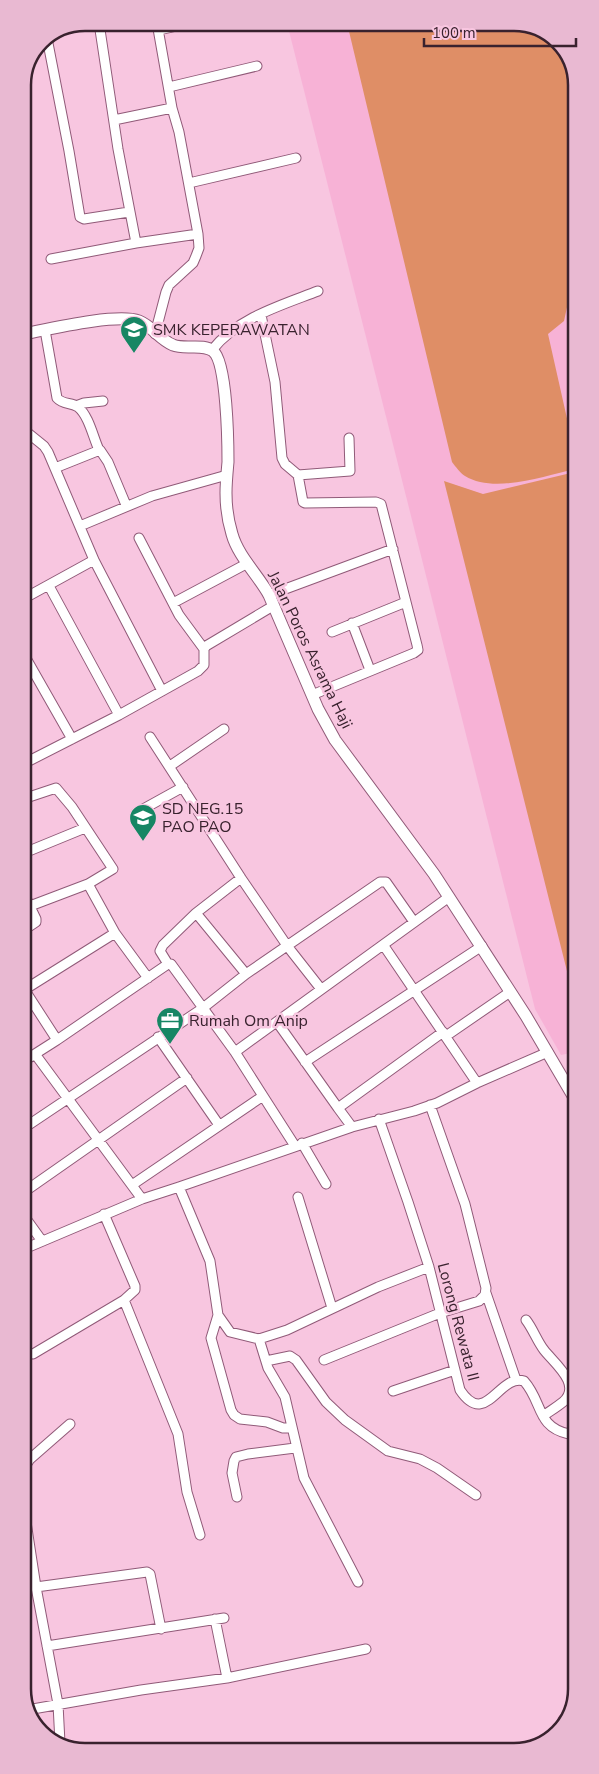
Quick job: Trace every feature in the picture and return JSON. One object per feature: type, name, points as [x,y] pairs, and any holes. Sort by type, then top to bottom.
[{"type":"street","points":[[100,31],[129,212],[136,243]]},
{"type":"street","points":[[155,334],[169,285],[193,263],[199,248],[198,234],[179,132],[172,108],[159,31]]},
{"type":"street","points":[[48,46],[80,217],[84,220],[129,212]]},
{"type":"street","points":[[169,87],[257,66]]},
{"type":"street","points":[[114,120],[172,108]]},
{"type":"street","points":[[188,184],[296,158]]},
{"type":"street","points":[[51,259],[136,243],[198,234]]},
{"type":"street","points":[[31,333],[127,318],[142,322],[155,334],[172,345],[212,350],[230,331],[261,314],[318,291]]},
{"type":"street","points":[[261,314],[275,382],[281,454],[285,464],[298,475],[303,502],[305,503],[380,502],[387,522],[418,650],[312,695]]},
{"type":"street","points":[[45,330],[57,398],[63,403],[76,406],[84,414],[99,450],[102,451],[108,462],[126,506]]},
{"type":"street","name":"Jalan Poros Asrama Haji","points":[[212,350],[216,354],[221,366],[224,392],[227,428],[226,506],[232,536],[271,600],[312,695],[335,740],[405,833],[482,946],[568,1087]]},
{"type":"street","points":[[76,406],[103,401]]},
{"type":"street","points":[[31,435],[44,446],[94,560],[162,691]]},
{"type":"street","points":[[298,475],[350,471],[348,438]]},
{"type":"street","points":[[55,468],[99,450]]},
{"type":"street","points":[[80,526],[152,496],[227,475]]},
{"type":"street","points":[[31,760],[119,715],[203,668],[204,649],[184,623],[139,538]]},
{"type":"street","points":[[204,649],[271,600],[392,549]]},
{"type":"street","points":[[31,596],[94,560]]},
{"type":"street","points":[[173,603],[248,564]]},
{"type":"street","points":[[48,586],[119,715]]},
{"type":"street","points":[[332,632],[406,602]]},
{"type":"street","points":[[352,623],[370,670]]},
{"type":"street","points":[[31,667],[72,739]]},
{"type":"street","points":[[170,766],[224,729]]},
{"type":"street","points":[[150,737],[241,878],[288,946],[321,989]]},
{"type":"street","points":[[136,813],[183,787]]},
{"type":"street","points":[[31,796],[56,788],[72,807],[113,870],[88,884],[31,906]]},
{"type":"street","points":[[31,849],[85,828]]},
{"type":"street","points":[[241,878],[196,912],[160,951],[168,964],[174,967],[235,1052],[263,1096],[326,1184]]},
{"type":"street","points":[[31,1123],[203,1008],[246,974],[383,882],[386,882],[414,922]]},
{"type":"street","points":[[88,884],[115,933],[148,978]]},
{"type":"street","points":[[235,1052],[384,946],[449,897]]},
{"type":"street","points":[[31,909],[36,922],[31,925]]},
{"type":"street","points":[[196,912],[246,974]]},
{"type":"street","points":[[31,986],[115,933]]},
{"type":"street","points":[[384,946],[477,1083]]},
{"type":"street","points":[[305,1062],[482,946]]},
{"type":"street","points":[[31,1057],[168,964]]},
{"type":"street","points":[[338,1108],[445,1034],[510,992]]},
{"type":"street","points":[[31,1001],[57,1040]]},
{"type":"street","points":[[277,1022],[352,1127]]},
{"type":"street","points":[[158,1037],[219,1125]]},
{"type":"street","points":[[31,1246],[142,1198],[179,1187],[299,1144],[430,1105],[548,1052]]},
{"type":"street","points":[[35,1054],[142,1198]]},
{"type":"street","points":[[31,1187],[187,1078]]},
{"type":"street","points":[[132,1185],[263,1096]]},
{"type":"street","points":[[430,1105],[465,1204],[486,1293],[516,1380],[524,1381],[528,1385],[550,1427],[568,1434]]},
{"type":"street","name":"Lorong Rewata II","points":[[379,1119],[429,1267],[460,1390],[467,1400],[481,1404],[516,1380]]},
{"type":"street","points":[[179,1187],[210,1261],[218,1315],[211,1338],[231,1410],[240,1419],[267,1422],[283,1428],[292,1428]]},
{"type":"street","points":[[298,1197],[332,1308]]},
{"type":"street","points":[[33,1354],[133,1293],[135,1288],[104,1214]]},
{"type":"street","points":[[31,1226],[42,1241]]},
{"type":"street","points":[[218,1315],[230,1332],[259,1339],[287,1330],[378,1287],[429,1267]]},
{"type":"street","points":[[324,1360],[440,1313],[479,1301],[484,1298],[486,1293]]},
{"type":"street","points":[[124,1300],[178,1434],[187,1492],[200,1534]]},
{"type":"street","points":[[526,1320],[544,1350],[564,1371],[568,1381]]},
{"type":"street","points":[[259,1339],[266,1361],[285,1396],[295,1448],[304,1478],[358,1582]]},
{"type":"street","points":[[266,1361],[290,1356],[296,1360],[326,1402],[345,1420],[388,1451],[420,1459],[476,1495]]},
{"type":"street","points":[[393,1390],[455,1370]]},
{"type":"street","points":[[544,1416],[566,1398],[568,1393]]},
{"type":"street","points":[[31,1459],[70,1424]]},
{"type":"street","points":[[237,1496],[232,1473],[236,1457],[295,1448]]},
{"type":"street","points":[[31,1554],[58,1704],[60,1737]]},
{"type":"street","points":[[36,1587],[147,1572],[150,1574],[160,1629]]},
{"type":"street","points":[[47,1646],[220,1619],[227,1678]]},
{"type":"street","points":[[35,1709],[227,1678],[366,1649]]},
{"type":"shaded area","points":[[289,31],[525,32],[544,40],[559,55],[566,71],[568,85],[568,1054],[561,1055],[535,1009]]},
{"type":"shaded area","points":[[349,31],[525,32],[544,40],[559,55],[566,71],[568,85],[568,303],[564,321],[548,334],[568,423],[568,471],[519,482],[490,483],[477,481],[465,476],[452,462]]},
{"type":"shaded area","points":[[568,474],[568,975],[444,481],[483,494]]},
{"type":"place","name":"SMK KEPERAWATAN","points":[[134,354]]},
{"type":"place","name":"SD NEG.15 PAO PAO","points":[[143,842]]},
{"type":"place","name":"Rumah Om Anip","points":[[170,1045]]}]
